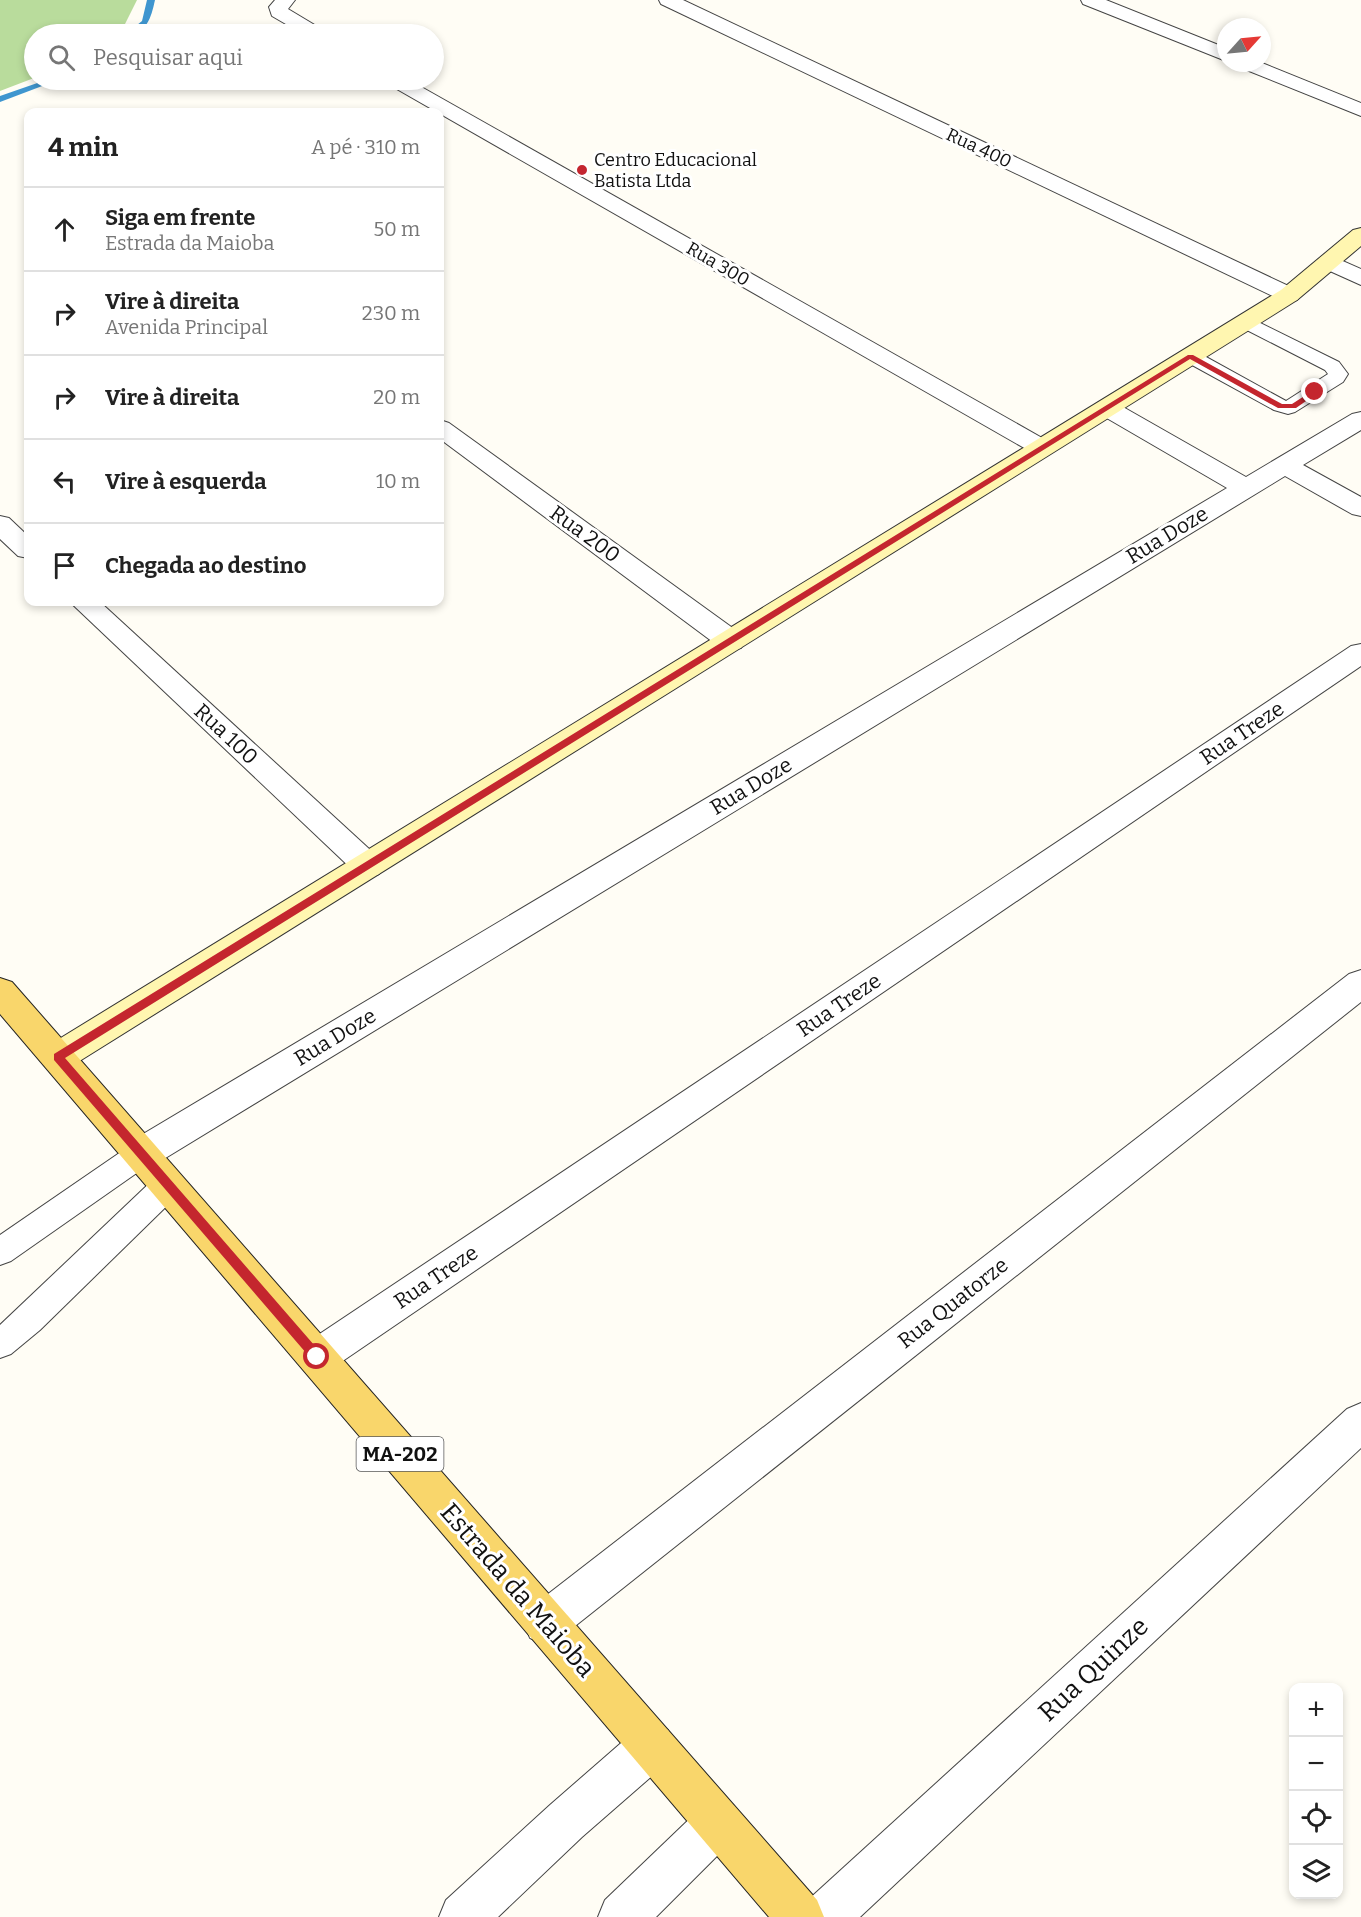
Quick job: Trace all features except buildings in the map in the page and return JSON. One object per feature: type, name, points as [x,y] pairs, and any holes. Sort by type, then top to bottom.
[{"type":"main road","points":[[58,1057],[1290,295],[1361,235]]},
{"type":"main road","name":"Estrada da Maioba","points":[[0,991],[800,1917]]},
{"type":"street","name":"Rua 400","points":[[668,0],[1290,295]]},
{"type":"street","points":[[1090,0],[1217,51]]},
{"type":"street","points":[[286,9],[304,24]]},
{"type":"street","points":[[1268,72],[1361,110]]},
{"type":"street","name":"Rua 300","points":[[413,90],[1042,448]]},
{"type":"street","points":[[1329,262],[1361,278]]},
{"type":"street","points":[[1107,408],[1246,488]]},
{"type":"street","name":"Rua Doze","points":[[141,1154],[1361,419]]},
{"type":"street","name":"Rua 200","points":[[444,431],[731,641]]},
{"type":"street","points":[[1285,465],[1361,508]]},
{"type":"street","points":[[0,524],[24,546]]},
{"type":"street","name":"Rua 100","points":[[88,606],[368,866]]},
{"type":"street","name":"Rua Treze","points":[[317,1357],[1361,653]]},
{"type":"street","name":"Rua Quatorze","points":[[546,1623],[1361,983]]},
{"type":"street","name":"Rua Quinze","points":[[825,1917],[1361,1422]]},
{"type":"street","points":[[463,1917],[566,1821],[652,1746]]},
{"type":"street","points":[[629,1911],[718,1824]]},
{"type":"lane","points":[[1190,356],[1288,408],[1336,378],[1338,374],[1332,366],[1246,322]]},
{"type":"lane","points":[[0,1252],[141,1154]]},
{"type":"lane","points":[[0,1344],[29,1320],[168,1185]]},
{"type":"green space","points":[[0,0],[137,0],[125,24],[24,24],[24,82],[0,91]]},
{"type":"waterway","points":[[143,24],[146,22],[151,0]]},
{"type":"waterway","points":[[0,99],[25,90]]},
{"type":"place","name":"Centro Educacional Batista Ltda","points":[[582,170]]},
{"type":"route","points":[[317,1357],[58,1057],[1190,356],[1281,406],[1288,408],[1293,406],[1315,392]]}]
